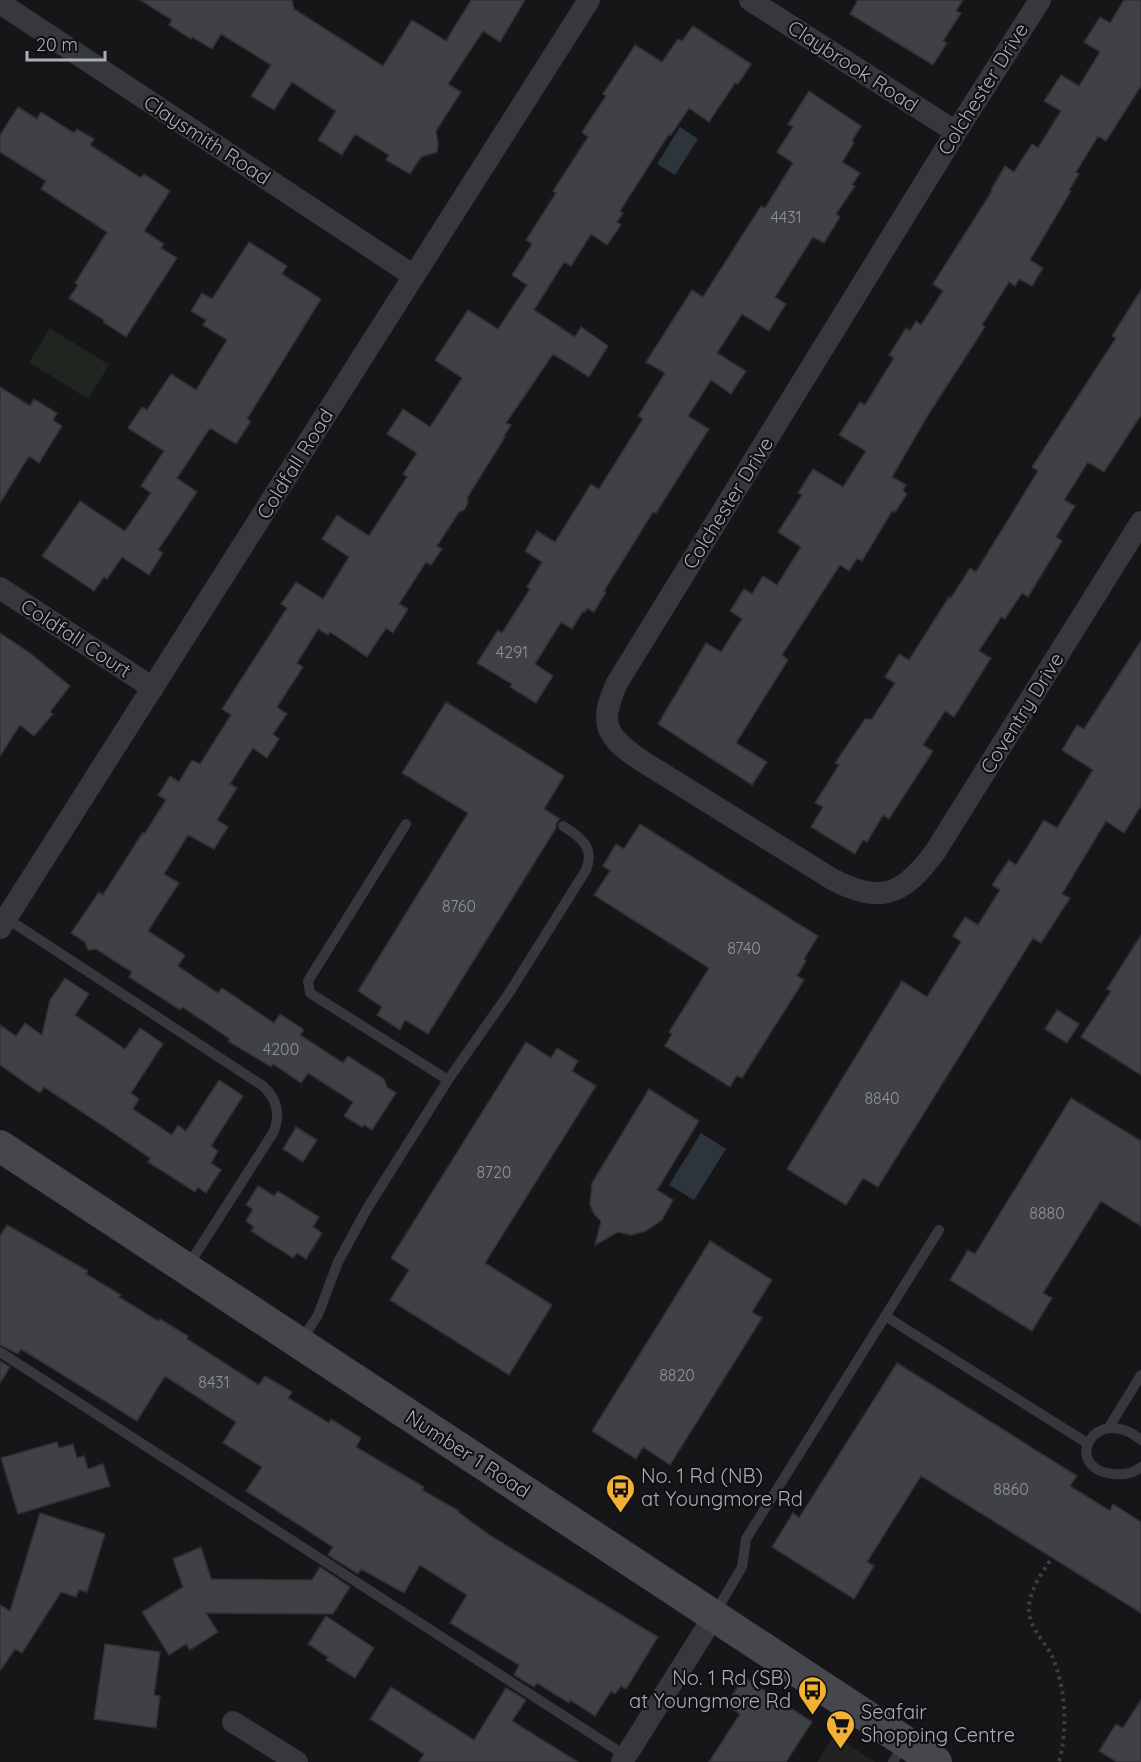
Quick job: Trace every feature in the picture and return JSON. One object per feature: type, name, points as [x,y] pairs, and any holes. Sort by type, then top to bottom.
[{"type":"main road","name":"Number 1 Road","points":[[0,1146],[714,1616],[900,1752],[936,1762]]},
{"type":"street","name":"Coldfall Road","points":[[3,923],[589,0]]},
{"type":"street","name":"Claybrook Road","points":[[750,0],[956,132]]},
{"type":"street","name":"Colchester Drive","points":[[890,892],[871,893],[851,889],[832,879],[624,749],[611,735],[607,722],[607,703],[617,683],[956,132],[1040,0]]},
{"type":"street","name":"Claysmith Road","points":[[0,3],[414,276]]},
{"type":"street","name":"Coventry Drive","points":[[890,892],[906,885],[934,852],[1141,522]]},
{"type":"street","name":"Coldfall Court","points":[[0,588],[153,688]]},
{"type":"street","points":[[624,1759],[714,1616]]},
{"type":"street","points":[[233,1722],[297,1762]]},
{"type":"lane","points":[[406,824],[308,981],[310,993],[448,1080]]},
{"type":"lane","points":[[300,1343],[318,1316],[347,1243],[448,1080],[509,993],[586,870],[590,856],[584,841],[563,826]]},
{"type":"lane","points":[[3,923],[263,1086],[273,1097],[278,1116],[273,1133],[186,1268]]},
{"type":"lane","points":[[714,1616],[742,1567],[746,1539],[939,1230]]},
{"type":"lane","points":[[885,1316],[1087,1443]]},
{"type":"lane","points":[[0,1352],[624,1759]]},
{"type":"lane","points":[[1141,1375],[1109,1427],[1094,1435],[1087,1443],[1087,1456],[1090,1462],[1101,1470],[1120,1474],[1129,1473],[1141,1467]]},
{"type":"lane","points":[[1109,1427],[1122,1429],[1141,1440]]},
{"type":"path","points":[[1058,1549],[1033,1590],[1029,1617],[1054,1663],[1062,1695],[1064,1728],[1059,1762]]},
{"type":"shaded area","points":[[680,127],[698,139],[675,175],[657,164]]},
{"type":"shaded area","points":[[50,328],[109,365],[88,399],[29,362]]},
{"type":"shaded area","points":[[701,1133],[726,1149],[694,1200],[669,1185]]},
{"type":"shaded area","name":"Seafair Shopping Centre","points":[[834,1735],[875,1762],[817,1762]]},
{"type":"building","points":[[140,0],[292,0],[294,9],[383,66],[412,20],[446,41],[471,0],[525,0],[500,42],[483,31],[448,84],[461,92],[436,131],[437,152],[421,157],[410,174],[386,160],[389,155],[355,134],[342,155],[318,140],[336,111],[292,82],[274,110],[251,96],[271,65],[221,34],[212,49],[192,37],[191,39],[169,25],[172,20]]},
{"type":"building","points":[[858,0],[963,0],[956,11],[961,13],[943,41],[947,43],[933,65],[850,14]]},
{"type":"building","points":[[1124,0],[1141,0],[1141,86],[1106,141],[1098,136],[1076,172],[1079,174],[1069,190],[1071,191],[1030,260],[1043,268],[1032,286],[1019,279],[1015,286],[1009,282],[982,325],[985,327],[928,415],[892,477],[906,485],[903,491],[907,494],[895,512],[892,511],[862,561],[857,558],[849,571],[840,565],[782,655],[788,660],[736,743],[767,762],[752,785],[658,724],[706,643],[721,652],[742,619],[730,611],[744,589],[752,594],[763,576],[777,585],[801,547],[778,532],[802,495],[798,493],[813,469],[843,487],[866,451],[839,435],[860,402],[865,405],[894,358],[889,355],[906,328],[910,331],[916,321],[921,325],[943,291],[933,284],[992,191],[1005,166],[1014,172],[1032,144],[1038,148],[1061,111],[1044,101],[1061,75],[1079,86],[1100,52],[1084,42],[1100,17],[1110,23]]},
{"type":"building","points":[[693,26],[751,64],[738,84],[735,83],[709,122],[689,108],[671,135],[669,134],[620,211],[623,213],[617,222],[621,225],[607,245],[591,234],[571,266],[564,262],[534,310],[575,337],[581,327],[608,346],[589,377],[553,354],[506,423],[511,425],[467,498],[468,503],[464,510],[459,512],[437,546],[442,549],[431,565],[426,562],[399,604],[408,609],[393,633],[386,628],[367,657],[330,632],[328,635],[318,629],[297,663],[303,667],[277,707],[287,714],[273,734],[279,739],[267,758],[253,748],[230,784],[237,788],[217,820],[228,827],[214,849],[188,835],[164,874],[179,883],[148,931],[185,955],[178,966],[218,993],[222,988],[274,1023],[280,1014],[304,1030],[300,1035],[343,1063],[348,1056],[384,1079],[387,1087],[396,1093],[372,1130],[344,1116],[353,1102],[308,1073],[301,1083],[273,1064],[271,1067],[228,1041],[230,1039],[182,1007],[180,1010],[129,977],[132,972],[96,949],[88,950],[85,942],[71,933],[99,892],[103,895],[166,800],[158,795],[170,776],[179,782],[192,760],[200,764],[231,715],[222,709],[287,608],[281,604],[296,582],[323,599],[349,557],[322,539],[337,515],[369,536],[407,477],[403,474],[417,453],[387,434],[403,409],[430,427],[462,378],[435,360],[468,310],[498,329],[527,285],[512,275],[532,244],[526,240],[556,193],[553,191],[588,137],[582,132],[606,96],[603,94],[635,45],[662,62],[678,39],[682,41]]},
{"type":"building","points":[[809,91],[861,126],[842,162],[860,173],[852,185],[855,186],[836,214],[840,217],[824,243],[813,237],[775,297],[786,304],[769,331],[742,314],[717,353],[746,371],[731,394],[711,380],[688,416],[709,429],[656,513],[653,512],[604,591],[606,592],[594,612],[587,608],[585,612],[583,611],[572,629],[561,622],[535,664],[553,676],[536,703],[510,687],[512,684],[477,663],[498,630],[502,633],[530,589],[527,587],[542,562],[525,551],[537,531],[555,542],[591,484],[599,489],[643,419],[638,416],[665,373],[646,362],[692,290],[703,297],[761,206],[765,208],[793,163],[777,152],[793,127],[788,124]]},
{"type":"building","points":[[18,107],[37,119],[41,112],[74,133],[77,129],[94,139],[90,145],[141,178],[144,174],[170,191],[144,231],[164,244],[161,248],[177,258],[126,337],[69,298],[78,285],[75,283],[107,232],[41,189],[46,181],[0,152],[0,135]]},
{"type":"building","points":[[249,242],[287,266],[282,274],[321,299],[247,419],[251,421],[236,444],[210,428],[177,478],[197,492],[158,550],[163,553],[149,575],[122,557],[107,579],[104,577],[94,591],[42,556],[80,501],[125,531],[151,493],[141,486],[164,451],[128,428],[142,407],[147,410],[171,374],[196,390],[227,340],[203,325],[206,320],[191,311],[202,293],[212,299]]},
{"type":"building","points":[[1141,290],[1141,415],[1104,472],[1088,462],[1064,500],[1075,506],[1056,537],[1062,541],[1028,597],[1022,593],[1005,619],[1001,617],[979,651],[991,658],[954,717],[945,711],[923,745],[933,751],[889,819],[883,815],[867,842],[863,840],[855,854],[811,827],[823,807],[815,803],[839,765],[835,763],[865,719],[872,719],[895,683],[885,677],[899,654],[909,660],[970,568],[976,572],[1038,471],[1032,467],[1116,338],[1112,336]]},
{"type":"building","points":[[0,387],[30,406],[34,399],[57,413],[53,420],[62,426],[39,463],[29,456],[0,503]]},
{"type":"building","points":[[0,633],[30,653],[70,686],[50,712],[53,714],[34,736],[20,725],[0,756]]},
{"type":"building","points":[[1141,641],[1141,806],[1124,833],[1106,821],[1062,894],[1070,898],[1041,943],[1033,938],[878,1187],[863,1178],[846,1205],[787,1169],[902,981],[927,997],[961,942],[953,936],[965,917],[978,925],[1000,890],[992,885],[1009,860],[1016,865],[1044,820],[1057,828],[1093,770],[1062,750],[1077,725],[1084,729]]},
{"type":"building","points":[[446,702],[564,776],[544,809],[560,819],[556,823],[556,828],[428,1034],[405,1020],[400,1030],[377,1015],[382,1007],[358,991],[468,813],[402,773]]},
{"type":"building","points":[[640,824],[818,936],[797,976],[804,980],[742,1078],[737,1075],[730,1087],[665,1046],[672,1034],[669,1032],[709,968],[594,895],[610,871],[603,866],[616,844],[624,849]]},
{"type":"building","points":[[1141,935],[1141,1075],[1081,1037],[1111,991],[1107,989]]},
{"type":"building","points":[[65,978],[89,994],[75,1015],[125,1049],[140,1028],[163,1044],[131,1093],[139,1099],[133,1109],[172,1135],[178,1125],[186,1131],[219,1080],[243,1096],[211,1146],[218,1151],[211,1163],[221,1170],[206,1193],[198,1187],[195,1192],[148,1162],[150,1158],[44,1087],[40,1093],[0,1065],[0,1025],[16,1036],[25,1023],[42,1035],[50,1000]]},
{"type":"building","points":[[1057,1010],[1079,1024],[1067,1043],[1045,1029]]},
{"type":"building","points":[[526,1042],[551,1058],[557,1048],[578,1061],[572,1071],[596,1086],[485,1263],[552,1305],[509,1375],[390,1300],[409,1270],[391,1258]]},
{"type":"building","points":[[649,1089],[699,1121],[657,1190],[673,1200],[662,1220],[646,1231],[631,1235],[618,1232],[595,1245],[601,1221],[594,1214],[590,1204],[592,1183]]},
{"type":"building","points":[[1071,1098],[1141,1141],[1141,1226],[1101,1201],[1043,1293],[1052,1298],[1032,1331],[950,1280],[968,1250],[975,1254]]},
{"type":"building","points":[[296,1127],[317,1140],[303,1162],[283,1149]]},
{"type":"building","points":[[258,1186],[274,1196],[278,1191],[319,1217],[313,1227],[322,1233],[306,1259],[297,1253],[293,1258],[251,1231],[254,1227],[246,1221],[253,1209],[246,1205]]},
{"type":"building","points":[[7,1225],[88,1271],[86,1274],[121,1295],[119,1297],[188,1336],[187,1339],[259,1385],[265,1376],[292,1392],[288,1398],[329,1423],[331,1419],[361,1438],[356,1447],[424,1487],[422,1490],[459,1511],[491,1536],[658,1637],[626,1689],[621,1686],[615,1694],[611,1691],[595,1716],[537,1683],[534,1687],[514,1675],[519,1665],[450,1623],[467,1595],[420,1565],[404,1593],[361,1569],[358,1574],[328,1555],[333,1547],[246,1491],[262,1467],[223,1443],[236,1422],[165,1376],[137,1421],[21,1349],[18,1354],[0,1345],[0,1236]]},
{"type":"building","points":[[710,1241],[772,1280],[752,1312],[762,1318],[670,1465],[643,1447],[636,1459],[592,1431]]},
{"type":"building","points":[[0,1361],[10,1367],[0,1383]]},
{"type":"building","points":[[897,1363],[1077,1476],[1070,1486],[1110,1511],[1113,1504],[1141,1522],[1141,1613],[921,1476],[867,1562],[874,1566],[854,1599],[772,1547],[793,1513],[799,1518]]},
{"type":"building","points":[[57,1442],[59,1448],[73,1444],[77,1458],[84,1456],[88,1469],[103,1464],[110,1486],[18,1514],[1,1458]]},
{"type":"building","points":[[40,1513],[105,1534],[87,1592],[79,1590],[76,1597],[61,1592],[22,1653],[15,1649],[0,1671],[0,1605],[10,1611]]},
{"type":"building","points":[[201,1547],[211,1579],[312,1580],[320,1567],[350,1587],[333,1614],[206,1613],[218,1632],[190,1650],[186,1644],[169,1655],[142,1612],[183,1587],[173,1559]]},
{"type":"building","points":[[326,1616],[374,1648],[355,1678],[326,1660],[328,1657],[308,1644]]},
{"type":"building","points":[[105,1644],[160,1652],[154,1695],[160,1696],[156,1728],[94,1719]]},
{"type":"building","points":[[744,1677],[812,1722],[786,1762],[709,1762],[740,1714],[726,1705]]},
{"type":"building","points":[[391,1687],[474,1740],[506,1688],[526,1700],[512,1721],[578,1762],[419,1762],[424,1754],[370,1719]]},
{"type":"building","points":[[1141,1700],[1141,1762],[1117,1762],[1099,1751],[1116,1724],[1123,1728]]},
{"type":"place","name":"No. 1 Rd (NB) at Youngmore Rd","points":[[620,1514]]},
{"type":"place","name":"No. 1 Rd (SB) at Youngmore Rd","points":[[812,1716]]},
{"type":"place","name":"Seafair Shopping Centre","points":[[840,1750]]}]
